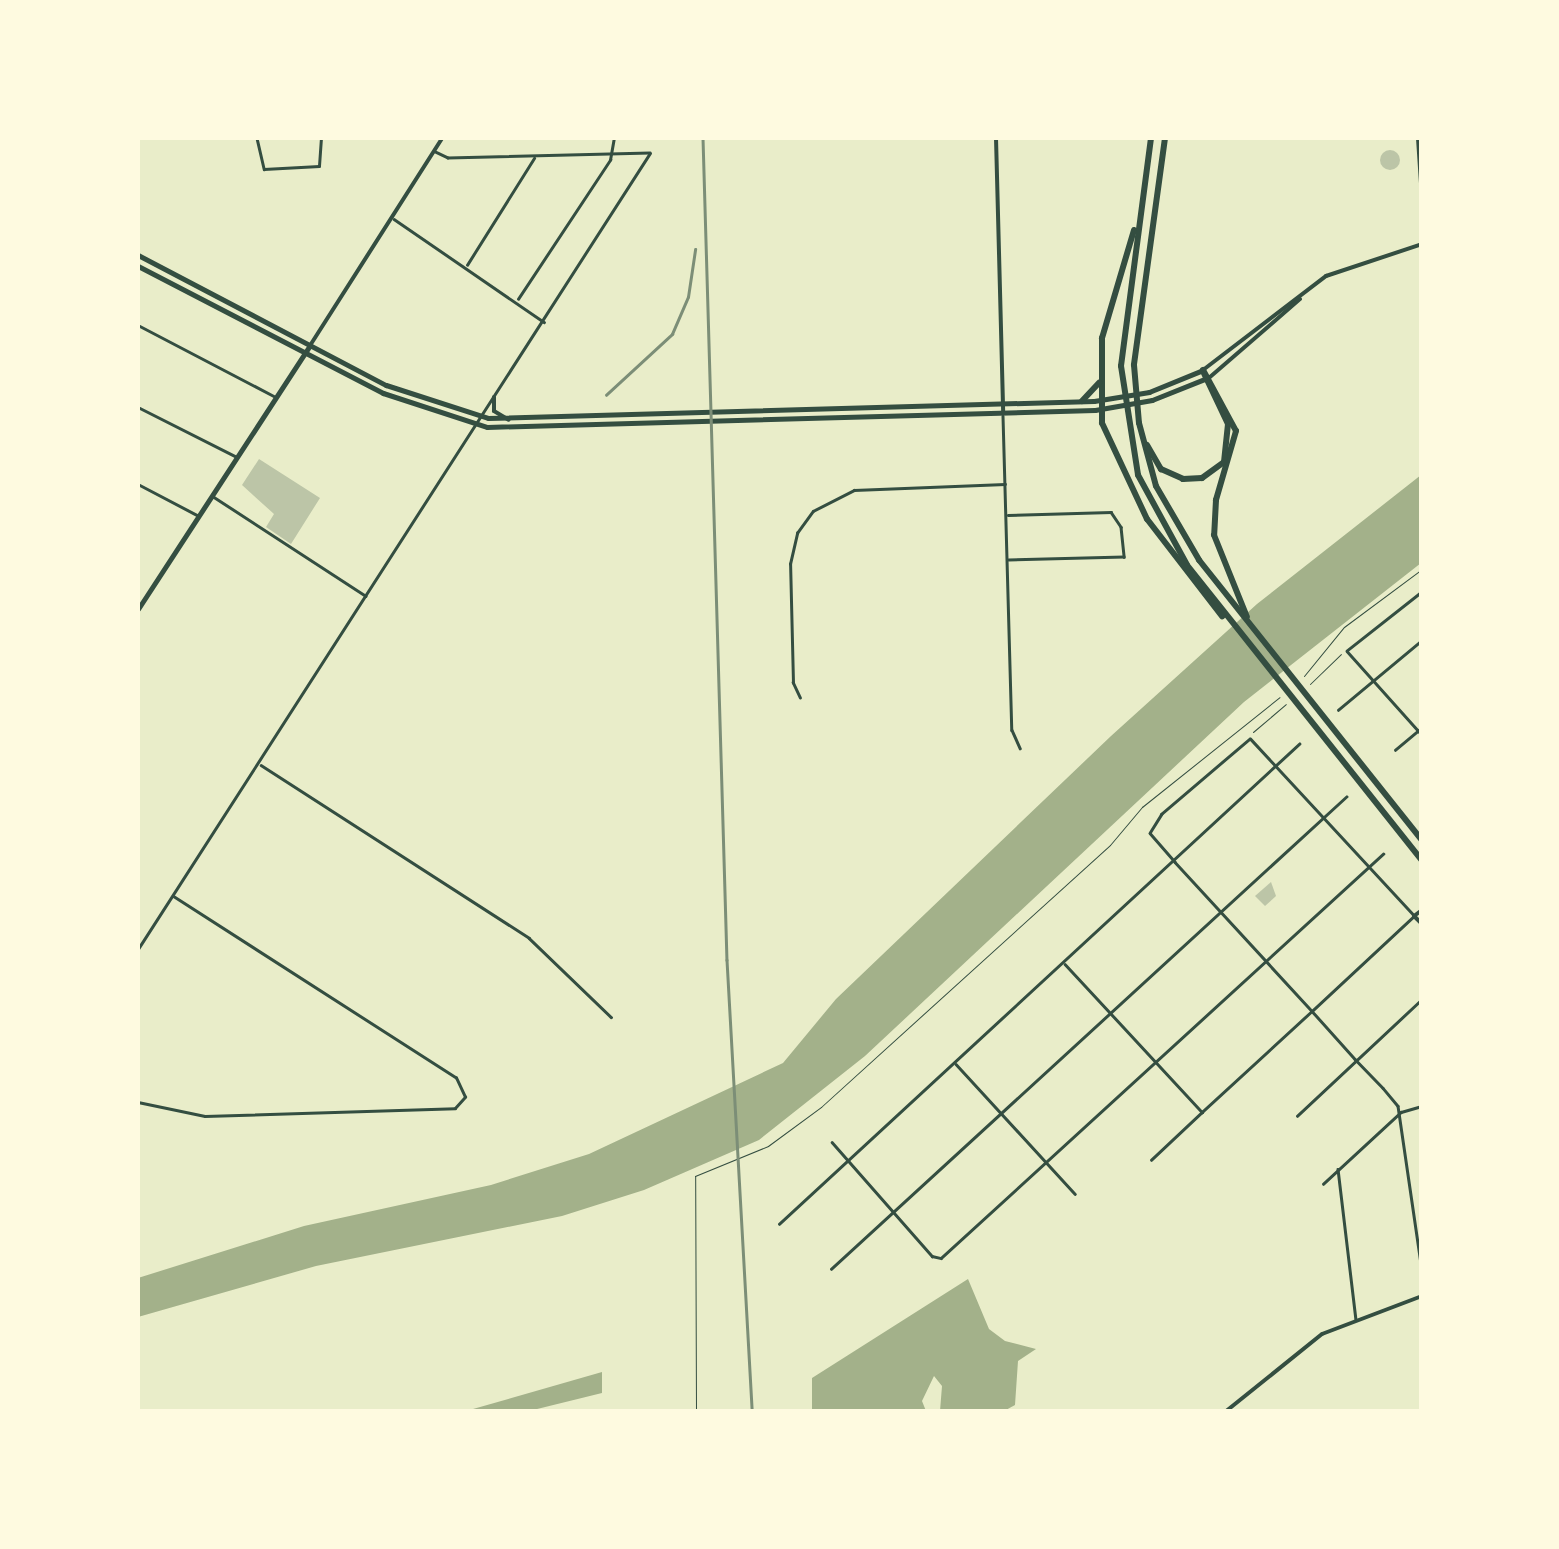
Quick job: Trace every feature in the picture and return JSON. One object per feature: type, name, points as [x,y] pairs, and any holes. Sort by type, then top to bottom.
[{"type":"highway","points":[[1151,138],[1121,381],[1126,426],[1159,521],[1213,604]]},
{"type":"highway","points":[[1165,138],[1134,378],[1142,436],[1167,510],[1224,594],[1422,840]]},
{"type":"highway","points":[[1139,217],[1102,338],[1100,405],[1124,480],[1213,604],[1422,860]]},
{"type":"highway","points":[[1203,370],[1236,431],[1214,518],[1230,585],[1254,632]]},
{"type":"highway","points":[[1142,436],[1172,476],[1192,480],[1213,472],[1231,438],[1208,378]]},
{"type":"highway","points":[[1082,402],[1100,382]]},
{"type":"main road","points":[[138,609],[442,138]]},
{"type":"main road","points":[[996,138],[1004,415]]},
{"type":"main road","points":[[1418,138],[1422,198]]},
{"type":"main road","points":[[138,255],[386,385],[480,421],[1082,402],[1100,405],[1150,392],[1203,370],[1344,266],[1422,244]]},
{"type":"main road","points":[[138,266],[382,394],[480,421],[534,431],[1004,415],[1152,400],[1208,378],[1254,345],[1302,296]]},
{"type":"main road","points":[[494,397],[496,414],[509,420]]},
{"type":"main road","points":[[1422,910],[1414,916],[1422,924]]},
{"type":"main road","points":[[1226,1412],[1312,1340],[1356,1319],[1422,1296]]},
{"type":"street","points":[[257,138],[260,166],[322,164],[321,138]]},
{"type":"street","points":[[518,299],[613,154],[614,138]]},
{"type":"street","points":[[138,950],[545,323],[650,153],[448,158],[434,151]]},
{"type":"street","points":[[466,266],[534,156]]},
{"type":"street","points":[[391,217],[518,299],[545,323]]},
{"type":"street","points":[[138,326],[277,398]]},
{"type":"street","points":[[138,407],[237,457]]},
{"type":"street","points":[[1004,415],[1012,730],[1020,748]]},
{"type":"street","points":[[138,484],[199,515]]},
{"type":"street","points":[[800,698],[793,683],[790,564],[798,533],[813,511],[854,490],[1005,484]]},
{"type":"street","points":[[212,496],[368,596]]},
{"type":"street","points":[[1006,515],[1112,512],[1122,526],[1124,557],[1007,560]]},
{"type":"street","points":[[1395,750],[1420,731],[1371,682],[1347,650],[1422,592]]},
{"type":"street","points":[[1338,710],[1422,640]]},
{"type":"street","points":[[1151,1160],[1202,1112],[1312,1011],[1414,916],[1248,739],[1151,827],[1174,862],[1312,1011],[1400,1112],[1422,1270]]},
{"type":"street","points":[[779,1224],[1299,744]]},
{"type":"street","points":[[259,764],[529,938],[611,1017]]},
{"type":"street","points":[[830,1269],[1346,798]]},
{"type":"street","points":[[832,1142],[935,1258],[1383,854]]},
{"type":"street","points":[[138,1102],[206,1116],[455,1108],[464,1100],[456,1078],[173,896]]},
{"type":"street","points":[[1064,963],[1202,1112]]},
{"type":"street","points":[[1297,1116],[1422,999]]},
{"type":"street","points":[[955,1063],[1075,1194]]},
{"type":"street","points":[[1323,1184],[1400,1112],[1422,1106]]},
{"type":"street","points":[[1338,1169],[1356,1319]]},
{"type":"path","points":[[1295,684],[1344,628],[1422,568]]},
{"type":"path","points":[[696,1412],[699,1252],[690,1191],[695,1176],[711,1166],[768,1146],[846,1086],[1110,844],[1142,807],[1284,694]]},
{"type":"shaded area","points":[[1421,475],[1421,563],[1244,702],[865,1056],[759,1140],[644,1190],[562,1216],[316,1266],[138,1317],[138,1278],[304,1226],[491,1185],[589,1154],[783,1063],[836,999],[1111,736],[1257,604]]},
{"type":"shaded area","points":[[968,1279],[989,1329],[1005,1341],[1036,1349],[1018,1361],[1015,1405],[1004,1411],[940,1411],[942,1386],[934,1376],[922,1401],[926,1411],[812,1411],[812,1378]]},
{"type":"shaded area","points":[[602,1372],[602,1393],[529,1411],[466,1411]]},
{"type":"building","points":[[1390,150],[1400,160],[1390,170],[1380,160]]},
{"type":"building","points":[[259,459],[320,498],[291,544],[266,527],[274,514],[242,485]]},
{"type":"building","points":[[1271,882],[1276,896],[1265,906],[1255,896]]},
{"type":"railway","points":[[703,138],[727,960],[752,1412]]},
{"type":"railway","points":[[606,395],[672,334],[688,297],[695,250]]}]
